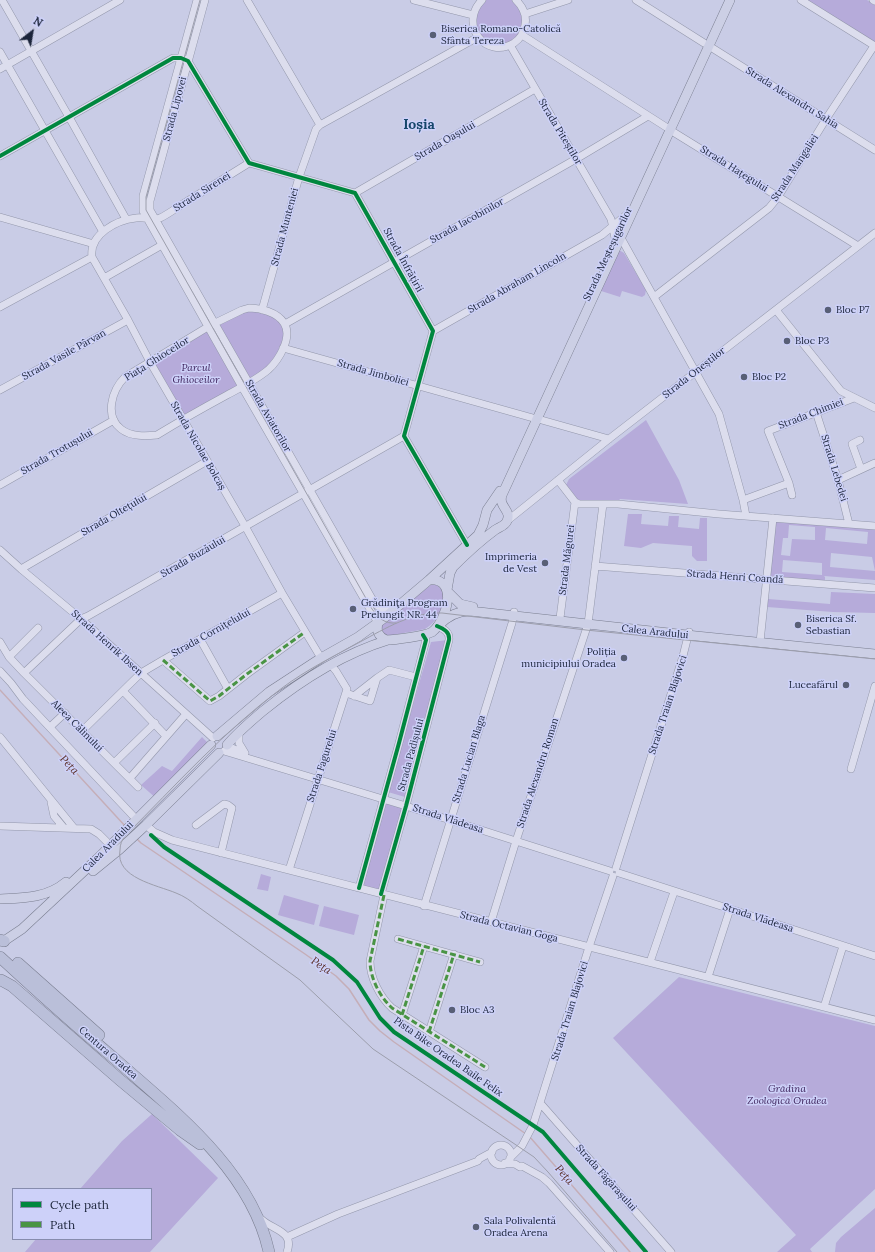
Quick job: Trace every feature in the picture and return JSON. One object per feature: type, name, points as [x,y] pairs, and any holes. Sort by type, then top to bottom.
[{"type":"highway","name":"Centura Oradea","points":[[0,957],[32,989],[164,1108],[200,1144]]},
{"type":"highway","name":"Centura Oradea","points":[[0,961],[166,1104],[214,1152]]},
{"type":"highway","points":[[18,962],[172,1101],[204,1133],[214,1152],[239,1185],[256,1214],[269,1252]]},
{"type":"highway","points":[[1,980],[12,986],[120,1080],[180,1130],[200,1144],[227,1177],[243,1202],[262,1252]]},
{"type":"main road","name":"Strada Meșteșugarilor","points":[[707,44],[724,0]]},
{"type":"main road","name":"Strada Meșteșugarilor","points":[[490,507],[499,493],[535,418],[707,44],[730,0]]},
{"type":"main road","name":"Strada Meșteșugarilor","points":[[618,238],[626,215],[668,128]]},
{"type":"main road","name":"Strada Meșteșugarilor","points":[[508,514],[501,501],[502,495],[535,418]]},
{"type":"main road","points":[[429,580],[480,533],[487,510],[490,507],[496,505],[508,514],[505,524],[499,527],[452,568],[448,580],[446,609],[438,625]]},
{"type":"main road","points":[[486,517],[489,524],[499,527]]},
{"type":"main road","name":"Calea Aradului","points":[[2,941],[22,929],[89,867],[214,740],[260,699],[321,658],[358,637],[378,623],[429,580],[440,581],[458,602],[466,606],[514,614],[689,634],[875,651]]},
{"type":"main road","name":"Calea Aradului","points":[[59,895],[73,889],[129,840],[224,749],[239,732],[281,696],[330,665],[365,648],[388,640],[423,635],[431,632],[452,614],[461,611],[560,618],[588,623]]},
{"type":"main road","points":[[378,623],[378,634],[388,640]]},
{"type":"main road","name":"Calea Aradului","points":[[761,641],[875,654]]},
{"type":"main road","points":[[220,736],[225,738],[227,741],[224,749],[214,750],[214,740],[220,736]]},
{"type":"main road","points":[[0,899],[26,898],[44,895],[89,867]]},
{"type":"street","points":[[2,0],[126,219]]},
{"type":"street","points":[[0,69],[120,0]]},
{"type":"street","name":"Strada Lipovei","points":[[154,218],[149,208],[150,201],[197,0]]},
{"type":"street","name":"Strada Lipovei","points":[[146,218],[142,208],[143,196],[184,59],[205,0]]},
{"type":"street","points":[[247,0],[320,125],[478,37]]},
{"type":"street","points":[[414,0],[433,2],[473,15]]},
{"type":"street","points":[[482,0],[476,8],[472,23],[478,37],[483,42],[496,47],[510,45],[517,41],[525,28],[525,14],[522,7],[516,0]]},
{"type":"street","points":[[525,14],[568,0]]},
{"type":"street","name":"Strada Alexandru Sahia","points":[[636,0],[875,150]]},
{"type":"street","points":[[802,0],[875,46]]},
{"type":"street","name":"Strada Hațegului","points":[[522,35],[648,116],[858,246]]},
{"type":"street","name":"Strada Piteștilor","points":[[510,45],[610,219],[612,227],[618,238],[654,298],[719,414],[729,446],[746,516]]},
{"type":"street","name":"Strada Mangaliei","points":[[654,298],[769,208],[875,46]]},
{"type":"street","points":[[0,52],[103,232]]},
{"type":"street","points":[[0,156],[173,58],[184,59],[249,163],[355,192]]},
{"type":"street","name":"Strada Oașului","points":[[355,192],[535,89]]},
{"type":"street","name":"Strada Iacobinilor","points":[[284,324],[576,159],[648,116]]},
{"type":"street","name":"Strada Munteniei","points":[[262,310],[299,176],[316,128],[320,125]]},
{"type":"street","name":"Strada Sirenei","points":[[154,218],[160,218],[249,163]]},
{"type":"street","name":"Strada Înfrățirii","points":[[355,192],[433,331]]},
{"type":"street","name":"Strada Abraham Lincoln","points":[[433,331],[602,235],[626,215]]},
{"type":"street","points":[[0,217],[94,244]]},
{"type":"street","name":"Strada Aviatorilor","points":[[146,218],[249,383],[377,606],[383,610],[393,611]]},
{"type":"street","points":[[0,307],[92,256],[94,244],[103,232],[126,219],[154,218]]},
{"type":"street","name":"Strada Aviatorilor","points":[[154,218],[212,325],[242,387],[378,623]]},
{"type":"street","points":[[610,219],[619,221]]},
{"type":"street","name":"Strada Oneștilor","points":[[508,514],[558,480],[875,233]]},
{"type":"street","points":[[602,235],[608,234],[618,238]]},
{"type":"street","points":[[104,278],[162,245]]},
{"type":"street","name":"Strada Nicolae Bolcaș","points":[[92,256],[183,420],[321,658]]},
{"type":"street","name":"Piața Ghioceilor","points":[[114,420],[111,405],[118,385],[125,377],[212,325],[242,310],[255,308],[277,316],[284,324]]},
{"type":"street","points":[[776,310],[842,392],[875,408]]},
{"type":"street","name":"Strada Vasile Pârvan","points":[[0,390],[128,320]]},
{"type":"street","points":[[114,420],[122,430],[131,434],[145,436],[157,435],[242,387],[267,371],[278,358],[287,334],[284,324]]},
{"type":"street","points":[[433,331],[404,436],[467,546]]},
{"type":"street","name":"Strada Jimboliei","points":[[283,348],[609,439]]},
{"type":"street","name":"Strada Chimiei","points":[[789,483],[768,431],[854,398]]},
{"type":"street","name":"Strada Lebedei","points":[[816,412],[838,480],[849,524]]},
{"type":"street","name":"Strada Trotușului","points":[[0,485],[114,420]]},
{"type":"street","name":"Strada Buzăului","points":[[81,619],[404,436]]},
{"type":"street","points":[[860,440],[852,444],[861,469]]},
{"type":"street","name":"Strada Oltețului","points":[[21,570],[207,461]]},
{"type":"street","points":[[838,480],[875,463]]},
{"type":"street","points":[[558,480],[575,502],[579,504],[603,504],[875,526]]},
{"type":"street","points":[[743,500],[789,483],[792,495]]},
{"type":"street","name":"Strada Măgurei","points":[[560,618],[575,502]]},
{"type":"street","name":"Strada Alexandru Roman","points":[[491,922],[588,623],[603,504]]},
{"type":"street","points":[[761,641],[773,518]]},
{"type":"street","name":"Strada Henrik Ibsen","points":[[0,550],[21,570],[81,619],[214,740]]},
{"type":"street","name":"Strada Henri Coandă","points":[[595,566],[875,588]]},
{"type":"street","name":"Strada Cornițelului","points":[[82,731],[141,674],[282,593]]},
{"type":"street","name":"Strada Lucian Blaga","points":[[424,906],[514,614]]},
{"type":"street","points":[[24,673],[81,619]]},
{"type":"street","name":"Strada Padișului","points":[[438,625],[447,632],[450,637],[383,894],[370,958],[370,969],[384,1001],[392,1008],[485,1067]]},
{"type":"street","points":[[9,657],[38,628]]},
{"type":"street","points":[[163,660],[210,701],[219,696],[305,632]]},
{"type":"street","name":"Strada Traian Blajovici","points":[[509,1156],[523,1142],[534,1125],[689,634]]},
{"type":"street","name":"Strada Padișului","points":[[359,888],[426,640],[423,635]]},
{"type":"street","points":[[200,639],[228,689]]},
{"type":"street","name":"Aleea Călinului","points":[[0,642],[9,657],[24,673],[138,787]]},
{"type":"street","points":[[330,665],[336,671],[346,688],[346,693],[354,696],[370,700],[377,678]]},
{"type":"street","points":[[354,696],[377,678],[391,670],[416,677]]},
{"type":"street","points":[[0,671],[23,699],[135,820]]},
{"type":"street","points":[[851,768],[875,686]]},
{"type":"street","points":[[123,691],[166,736]]},
{"type":"street","name":"Strada Fagurelui","points":[[289,870],[346,693]]},
{"type":"street","points":[[50,727],[64,714]]},
{"type":"street","points":[[130,778],[186,714]]},
{"type":"street","points":[[114,763],[155,723]]},
{"type":"street","points":[[239,732],[239,743],[246,755]]},
{"type":"street","points":[[0,737],[74,828]]},
{"type":"street","points":[[0,743],[15,756]]},
{"type":"street","name":"Strada Vlădeasa","points":[[224,749],[246,755],[262,762]]},
{"type":"street","name":"Strada Vlădeasa","points":[[224,749],[615,872],[875,956]]},
{"type":"street","points":[[51,800],[54,816],[64,828]]},
{"type":"street","points":[[196,825],[224,804],[232,808],[221,853]]},
{"type":"street","points":[[0,826],[74,828],[91,830],[96,831],[110,845]]},
{"type":"street","name":"Strada Octavian Goga","points":[[143,827],[172,840],[221,853],[875,1020]]},
{"type":"street","points":[[650,962],[674,892]]},
{"type":"street","points":[[708,977],[730,909]]},
{"type":"street","points":[[398,939],[480,962]]},
{"type":"street","points":[[402,1015],[424,946]]},
{"type":"street","points":[[824,1007],[843,946]]},
{"type":"street","points":[[429,1032],[454,954]]},
{"type":"street","name":"Strada Făgărașului","points":[[541,1104],[671,1252]]},
{"type":"street","points":[[287,1237],[338,1214],[478,1161],[492,1152],[495,1147],[499,1145],[504,1145],[515,1164],[520,1167],[522,1166]]},
{"type":"street","points":[[492,1152],[492,1158],[496,1163]]},
{"type":"street","points":[[478,1161],[500,1164],[509,1156]]},
{"type":"street","points":[[509,1156],[549,1183],[610,1252]]},
{"type":"street","points":[[256,1214],[266,1224],[283,1232],[287,1237],[289,1251]]},
{"type":"green space","points":[[482,0],[516,0],[525,14],[520,38],[496,47],[478,37],[473,15]]},
{"type":"green space","points":[[806,0],[867,0],[875,5],[875,43]]},
{"type":"green space","points":[[619,250],[624,253],[646,290],[645,295],[642,297],[622,291],[620,297],[598,290]]},
{"type":"green space","name":"Parcul Ghioceilor","points":[[253,310],[263,312],[277,319],[285,331],[281,350],[267,368],[249,379],[218,326],[245,312]]},
{"type":"green space","name":"Parcul Ghioceilor","points":[[209,326],[242,387],[183,420],[150,362]]},
{"type":"green space","points":[[646,420],[679,480],[688,504],[620,499],[617,503],[577,501],[566,485],[569,479]]},
{"type":"green space","points":[[628,514],[642,514],[641,524],[668,526],[669,516],[679,516],[678,527],[699,529],[700,518],[707,518],[707,561],[697,561],[692,556],[692,546],[653,543],[641,548],[624,546]]},
{"type":"green space","points":[[773,518],[875,529],[875,571],[875,580],[824,576],[825,584],[767,580]],"holes":[[[789,525],[815,527],[815,540],[792,539],[790,556],[781,555],[783,538],[788,538]],[[826,528],[868,532],[867,544],[825,540]],[[831,553],[872,557],[875,571],[830,567]],[[783,560],[822,563],[822,575],[782,572]]]},
{"type":"green space","points":[[435,584],[441,589],[444,601],[439,614],[430,625],[425,629],[388,636],[383,633],[382,623],[431,585]]},
{"type":"green space","points":[[831,592],[875,594],[875,613],[833,612],[767,607],[768,599],[830,604]]},
{"type":"green space","points":[[448,640],[405,797],[388,792],[431,642]]},
{"type":"green space","points":[[202,737],[207,742],[204,749],[157,799],[141,785],[162,766],[172,771]]},
{"type":"green space","points":[[383,799],[406,806],[381,894],[359,888]]},
{"type":"green space","points":[[261,874],[271,877],[268,891],[257,889]]},
{"type":"green space","points":[[284,895],[319,905],[314,925],[278,915]]},
{"type":"green space","points":[[324,906],[359,915],[354,935],[319,926]]},
{"type":"green space","name":"Grădina Zoologică Oradea","points":[[679,977],[875,1026],[875,1189],[810,1249],[812,1252],[777,1252],[796,1235],[613,1038]]},
{"type":"green space","points":[[152,1114],[218,1178],[150,1252],[25,1252],[35,1240],[152,1240],[152,1188],[81,1188],[122,1141]]},
{"type":"green space","points":[[875,1208],[875,1252],[835,1252],[836,1243],[841,1237]]},
{"type":"waterway","name":"Peța","points":[[0,690],[126,827]]},
{"type":"waterway","name":"Peța","points":[[136,838],[141,843],[336,976],[349,989],[369,1020],[380,1031],[526,1134]]},
{"type":"waterway","name":"Peța","points":[[529,1136],[630,1252]]},
{"type":"tram line","points":[[200,0],[146,197],[146,210],[372,609],[382,620],[396,623]]},
{"type":"tram line","points":[[617,1252],[534,1157],[373,1049],[300,980],[190,900],[179,894],[139,879],[131,874],[120,860],[121,842],[125,836],[220,740],[291,681],[380,631],[420,615],[442,613],[586,630],[875,659]]},
{"type":"marked path","points":[[163,660],[210,701],[219,696],[305,632]]},
{"type":"marked path","points":[[384,895],[370,961],[370,967],[376,987],[392,1008],[485,1067]]},
{"type":"marked path","points":[[398,939],[480,962]]},
{"type":"marked path","points":[[402,1015],[424,946]]},
{"type":"marked path","points":[[429,1032],[454,954]]},
{"type":"cycle path","points":[[0,156],[173,58],[181,58],[188,61],[249,163],[355,193],[433,331],[404,436],[467,545]]},
{"type":"cycle path","points":[[381,894],[406,806],[449,640],[449,635],[437,626]]},
{"type":"cycle path","points":[[359,888],[426,640],[423,635]]},
{"type":"cycle path","name":"Pista Bike Oradea Baile Felix","points":[[151,835],[164,847],[333,960],[357,982],[380,1018],[394,1032],[543,1132],[646,1252]]},
{"type":"place","name":"Biserica Romano-Catolică Sfânta Tereza","points":[[433,35]]},
{"type":"place","name":"Bloc P7","points":[[828,310]]},
{"type":"place","name":"Bloc P3","points":[[787,341]]},
{"type":"place","name":"Bloc P2","points":[[744,377]]},
{"type":"place","name":"Imprimeria de Vest","points":[[545,563]]},
{"type":"place","name":"Grădiniţa Program Prelungit NR. 44","points":[[353,609]]},
{"type":"place","name":"Biserica Sf. Sebastian","points":[[798,625]]},
{"type":"place","name":"Poliția municipiului Oradea","points":[[624,658]]},
{"type":"place","name":"Luceafărul","points":[[846,685]]},
{"type":"place","name":"Bloc A3","points":[[452,1010]]},
{"type":"place","name":"Sala Polivalentă Oradea Arena","points":[[476,1227]]},
{"type":"district","name":"Ioșia","points":[[419,125]]}]
